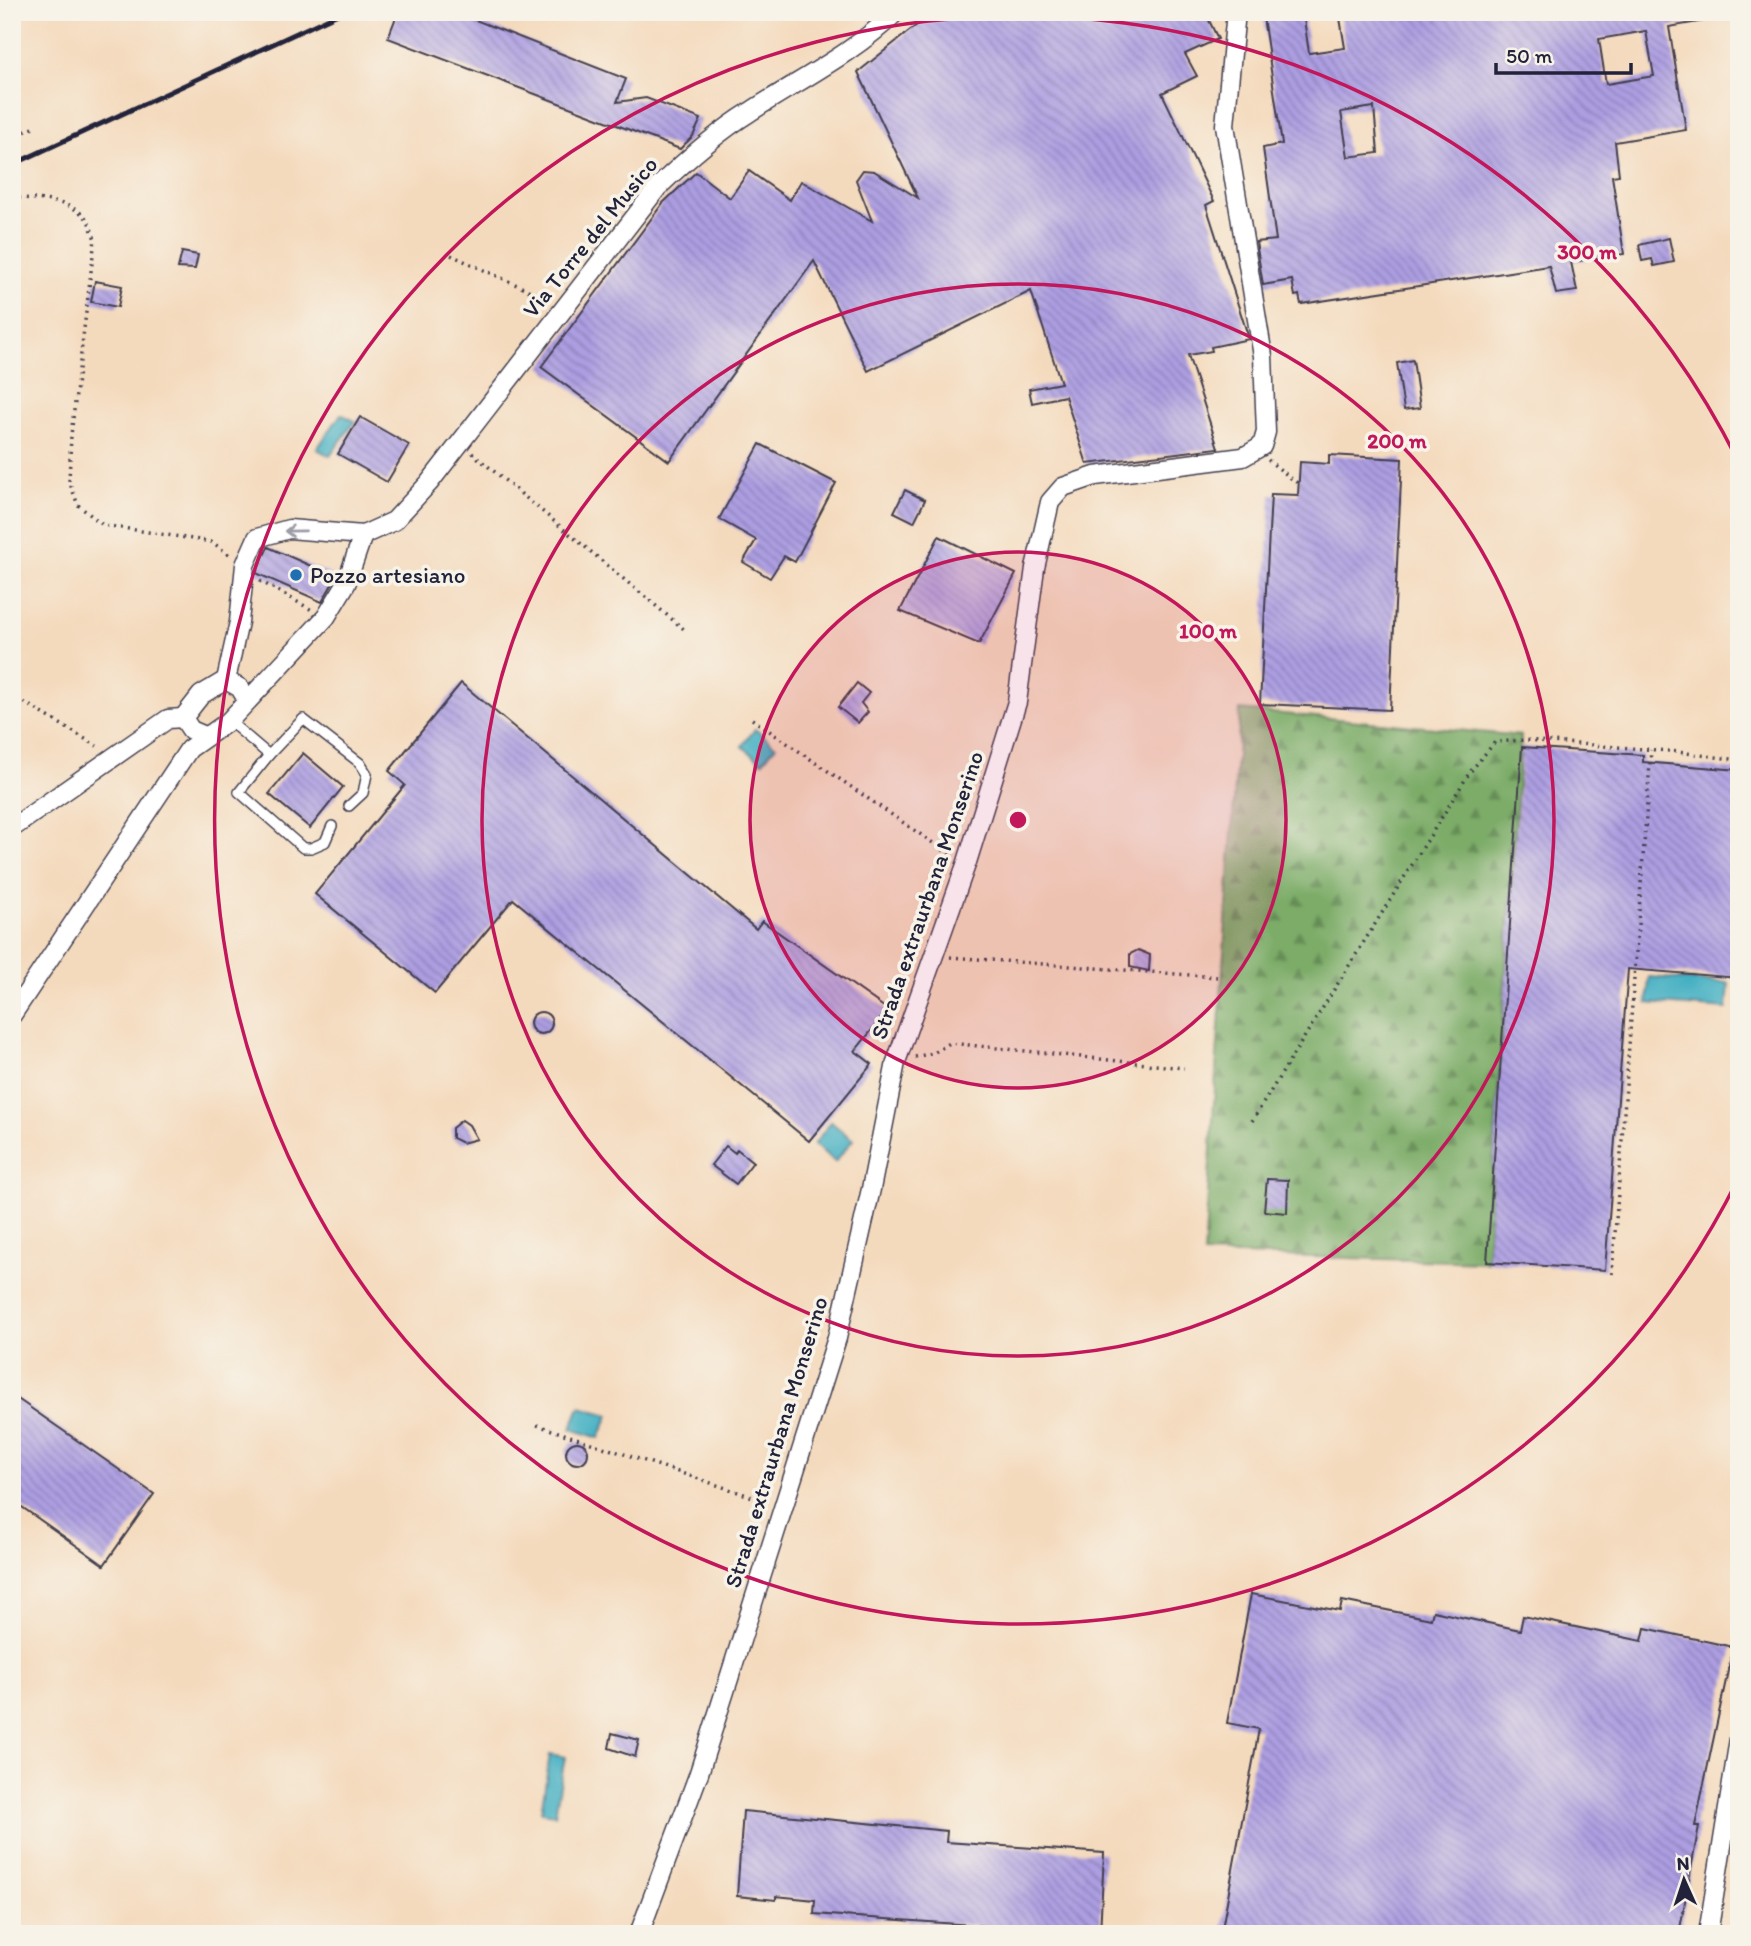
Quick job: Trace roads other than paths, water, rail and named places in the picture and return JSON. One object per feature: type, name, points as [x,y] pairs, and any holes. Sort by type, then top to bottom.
[{"type":"street","name":"Via Torre del Musico","points":[[226,680],[239,622],[245,565],[257,538],[289,529],[363,535],[394,521],[460,443],[658,187],[687,158],[746,114],[873,34],[896,12]]},
{"type":"street","name":"Strada extraurbana Monserino","points":[[639,1934],[699,1773],[837,1338],[872,1189],[896,1062],[967,862],[1017,702],[1035,568],[1050,502],[1063,487],[1095,475],[1243,457],[1262,446],[1266,432],[1263,356],[1225,125],[1236,12]]},
{"type":"street","points":[[12,1014],[189,749],[229,721],[326,618],[346,584],[363,535]]},
{"type":"street","points":[[12,828],[168,719],[183,718],[201,695],[226,680],[240,688],[247,700]]},
{"type":"street","points":[[183,718],[191,730],[205,736]]},
{"type":"street","points":[[1708,1934],[1739,1739]]},
{"type":"lane","points":[[332,825],[326,842],[303,848],[239,792],[303,719],[360,763],[367,774],[363,793],[349,806]]},
{"type":"lane","points":[[229,721],[269,755]]},
{"type":"water","points":[[341,414],[355,421],[330,456],[317,449]]},
{"type":"water","points":[[755,729],[776,746],[762,762],[742,746]]},
{"type":"water","points":[[1649,977],[1729,983],[1727,1009],[1647,1003]]},
{"type":"water","points":[[831,1122],[853,1140],[835,1162],[814,1144]]},
{"type":"water","points":[[580,1407],[609,1415],[599,1438],[571,1429]]},
{"type":"water","points":[[550,1754],[565,1757],[555,1814],[541,1812]]},
{"type":"railway","points":[[12,165],[342,12]]},
{"type":"place","name":"Pozzo artesiano","points":[[296,575]]}]
